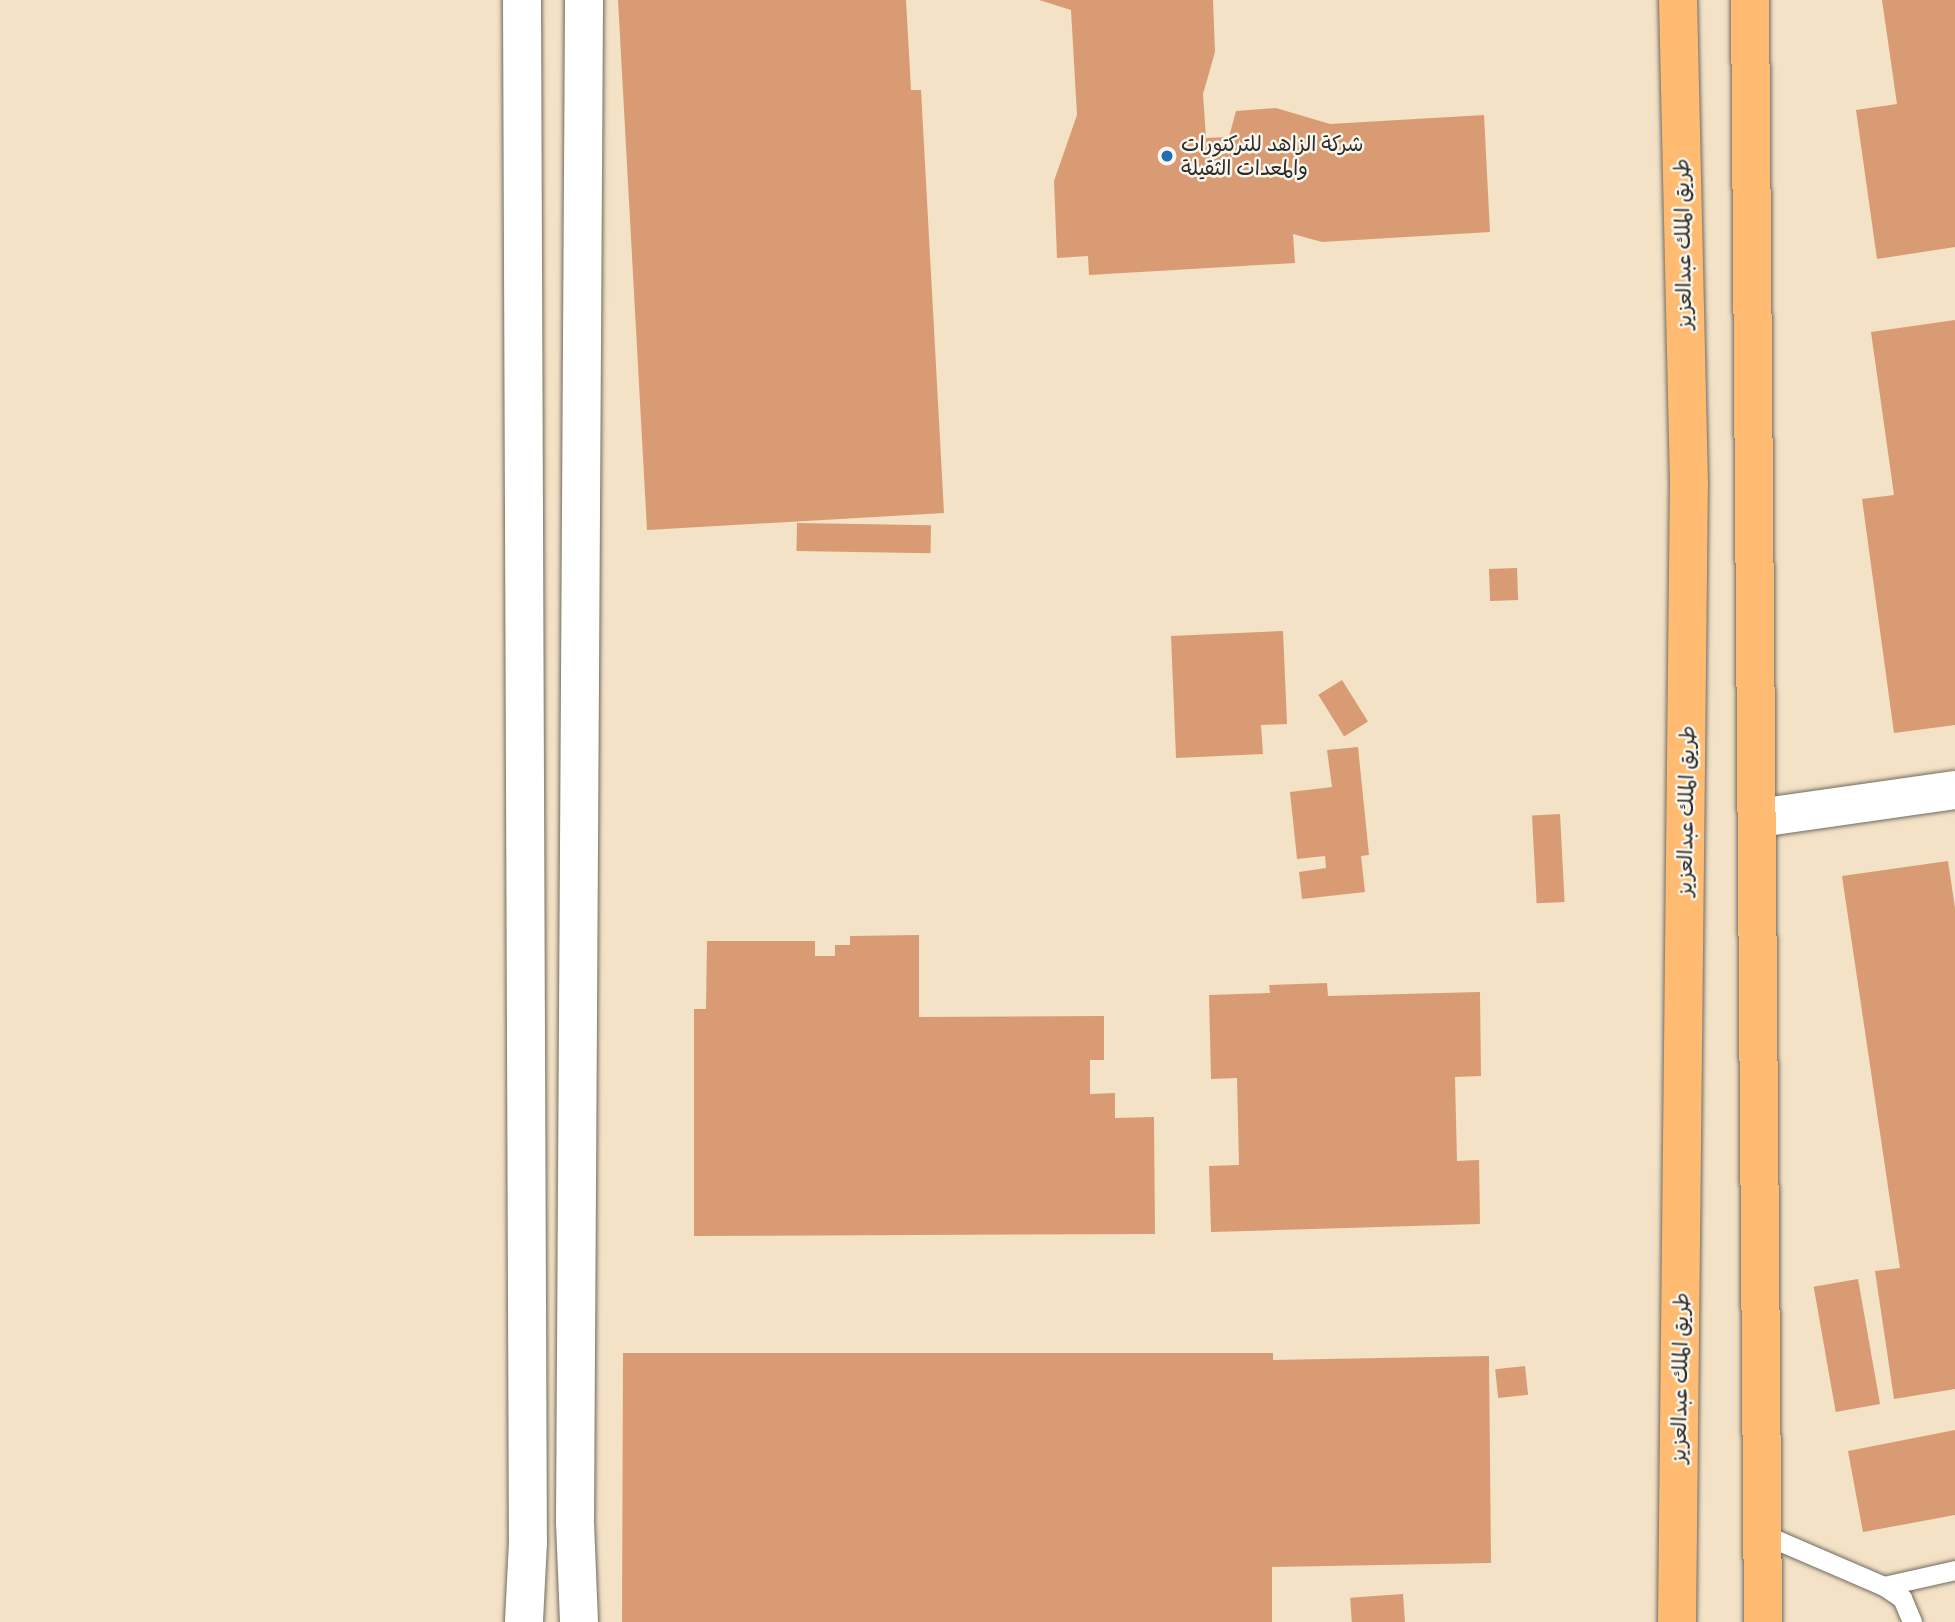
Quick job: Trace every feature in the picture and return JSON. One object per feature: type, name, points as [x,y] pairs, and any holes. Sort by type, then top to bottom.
[{"type":"highway","name":"طريق الملك عبدالعزيز","points":[[1677,1622],[1689,498],[1678,0]]},
{"type":"highway","points":[[1750,0],[1759,818],[1763,1622]]},
{"type":"street","points":[[522,0],[528,1528],[524,1622]]},
{"type":"street","points":[[579,1622],[575,1507],[584,0]]},
{"type":"street","points":[[1759,818],[1955,790]]},
{"type":"lane","points":[[1763,1534],[1884,1586],[1902,1598],[1912,1622]]},
{"type":"lane","points":[[1884,1586],[1955,1570]]},
{"type":"building","points":[[618,0],[906,0],[911,90],[921,90],[944,513],[647,530]]},
{"type":"building","points":[[1039,0],[1213,0],[1215,52],[1203,94],[1206,138],[1229,137],[1236,111],[1276,108],[1330,124],[1484,115],[1490,232],[1322,242],[1293,234],[1295,263],[1089,275],[1088,256],[1057,258],[1054,181],[1077,115],[1071,10]]},
{"type":"building","points":[[1882,0],[1955,0],[1955,247],[1877,259],[1856,110],[1897,104]]},
{"type":"building","points":[[1955,320],[1955,725],[1894,733],[1862,499],[1894,495],[1871,332]]},
{"type":"building","points":[[797,523],[931,525],[930,553],[797,551]]},
{"type":"building","points":[[1517,568],[1518,600],[1490,601],[1489,569]]},
{"type":"building","points":[[1283,631],[1287,724],[1261,725],[1263,754],[1176,758],[1171,636]]},
{"type":"building","points":[[1342,680],[1368,722],[1344,736],[1318,695]]},
{"type":"building","points":[[1358,747],[1369,855],[1361,856],[1365,892],[1302,899],[1299,872],[1326,868],[1325,856],[1297,859],[1290,792],[1332,787],[1327,750]]},
{"type":"building","points":[[1560,814],[1565,902],[1537,903],[1532,815]]},
{"type":"building","points":[[1948,861],[1955,908],[1955,1389],[1894,1399],[1875,1271],[1900,1268],[1842,876]]},
{"type":"building","points":[[919,935],[919,1017],[1104,1016],[1104,1060],[1090,1060],[1090,1094],[1115,1093],[1115,1118],[1154,1117],[1155,1234],[694,1236],[694,1009],[706,1009],[707,941],[815,941],[815,956],[835,956],[835,945],[850,945],[850,936]]},
{"type":"building","points":[[1327,983],[1328,996],[1480,992],[1481,1076],[1455,1077],[1457,1161],[1479,1160],[1480,1224],[1211,1232],[1209,1166],[1239,1165],[1237,1078],[1211,1079],[1209,995],[1270,993],[1269,985]]},
{"type":"building","points":[[1858,1279],[1880,1404],[1836,1412],[1814,1287]]},
{"type":"building","points":[[623,1353],[1273,1353],[1273,1360],[1489,1356],[1491,1563],[1272,1567],[1272,1622],[622,1622]]},
{"type":"building","points":[[1525,1366],[1528,1395],[1498,1398],[1495,1369]]},
{"type":"building","points":[[1955,1430],[1955,1515],[1863,1532],[1848,1451]]},
{"type":"building","points":[[1403,1594],[1405,1622],[1352,1622],[1350,1598]]},
{"type":"place","name":"شركة الزاهد للتركتورات والمعدات الثقيلة","points":[[1167,156]]}]
